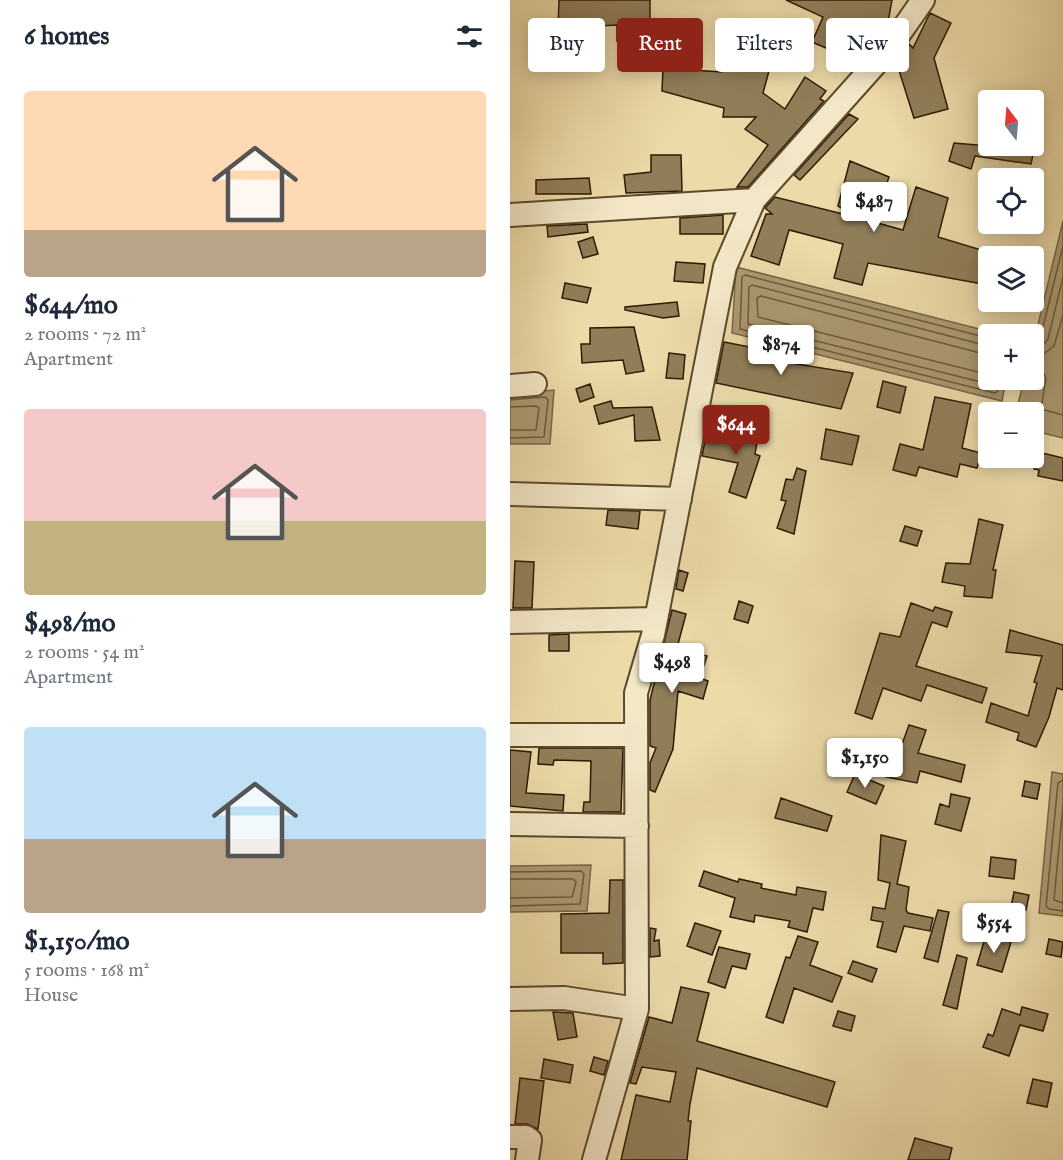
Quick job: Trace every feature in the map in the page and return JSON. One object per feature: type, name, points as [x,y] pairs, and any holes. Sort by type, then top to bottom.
[{"type":"street","points":[[594,1160],[638,1009],[636,693],[656,619],[725,267],[754,200],[888,50],[923,0]]},
{"type":"street","points":[[519,214],[754,200]]},
{"type":"street","points":[[510,386],[535,384]]},
{"type":"street","points":[[510,494],[680,499]]},
{"type":"street","points":[[510,622],[656,619]]},
{"type":"street","points":[[510,735],[636,735]]},
{"type":"street","points":[[510,824],[637,826]]},
{"type":"street","points":[[510,999],[564,999],[638,1009]]},
{"type":"street","points":[[510,1137],[526,1137],[530,1140],[527,1160]]},
{"type":"water","points":[[1063,221],[1063,438],[1044,433],[1044,402],[1018,402],[1022,390],[1044,390],[1044,324],[1038,324],[1041,312],[1044,312],[1044,300]]},
{"type":"water","points":[[736,267],[978,329],[978,390],[1004,390],[1002,401],[732,333]]},
{"type":"water","points":[[554,390],[550,444],[510,444],[510,394]]},
{"type":"water","points":[[1052,772],[1063,774],[1063,916],[1039,913]]},
{"type":"water","points":[[591,865],[587,911],[510,912],[510,866]]},
{"type":"building","points":[[559,0],[650,0],[650,18],[617,18],[617,25],[605,26],[605,18],[558,18]]},
{"type":"building","points":[[786,0],[892,0],[889,18],[826,18],[826,48],[814,43],[823,17]]},
{"type":"building","points":[[930,13],[951,23],[934,58],[948,109],[914,118],[899,72],[909,72],[909,44],[913,48]]},
{"type":"building","points":[[663,72],[769,72],[763,93],[785,109],[805,77],[826,91],[820,99],[824,101],[748,187],[737,187],[768,145],[745,129],[756,117],[723,117],[724,108],[662,91]]},
{"type":"building","points":[[849,114],[858,119],[800,180],[794,175]]},
{"type":"building","points":[[954,143],[978,145],[978,156],[1033,156],[1031,164],[975,156],[971,169],[949,161]]},
{"type":"building","points":[[651,155],[681,155],[682,191],[626,193],[624,175],[651,172]]},
{"type":"building","points":[[850,161],[889,177],[874,222],[903,230],[916,187],[948,198],[938,237],[978,249],[978,283],[868,263],[862,285],[834,278],[843,244],[789,230],[779,265],[751,256],[766,214],[772,214],[765,208],[775,197],[855,217],[838,206]]},
{"type":"building","points":[[589,178],[591,194],[536,194],[536,180]]},
{"type":"building","points":[[723,215],[723,234],[680,234],[680,218]]},
{"type":"building","points":[[587,224],[588,232],[548,237],[547,226]]},
{"type":"building","points":[[593,237],[598,254],[583,258],[578,242]]},
{"type":"building","points":[[676,262],[705,264],[703,283],[674,281]]},
{"type":"building","points":[[565,283],[591,288],[587,303],[562,298]]},
{"type":"building","points":[[677,302],[679,316],[663,318],[625,310],[625,307]]},
{"type":"building","points":[[634,327],[644,371],[626,374],[623,360],[582,363],[581,344],[590,344],[590,328]]},
{"type":"building","points":[[724,342],[786,354],[784,362],[853,373],[841,409],[716,383]]},
{"type":"building","points":[[669,353],[685,355],[683,379],[666,378]]},
{"type":"building","points":[[883,381],[906,387],[900,413],[877,407]]},
{"type":"building","points":[[590,384],[594,397],[580,402],[576,389]]},
{"type":"building","points":[[935,397],[971,404],[962,448],[978,452],[977,468],[960,464],[957,477],[919,467],[916,476],[893,470],[900,444],[923,450]]},
{"type":"building","points":[[611,401],[613,408],[652,407],[660,440],[635,441],[634,415],[599,424],[594,406]]},
{"type":"building","points":[[719,426],[758,436],[755,454],[760,456],[746,498],[729,492],[738,463],[702,456],[705,441],[713,442]]},
{"type":"building","points":[[826,429],[859,436],[852,465],[821,459]]},
{"type":"building","points":[[1044,453],[1063,458],[1063,481],[1038,476],[1039,470],[1034,469],[1044,468]]},
{"type":"building","points":[[797,468],[806,471],[794,534],[777,528],[786,501],[781,500],[786,479],[793,480]]},
{"type":"building","points":[[608,510],[640,511],[638,529],[606,525]]},
{"type":"building","points":[[979,519],[1003,525],[993,570],[996,570],[992,598],[964,596],[965,586],[942,582],[946,563],[970,564]]},
{"type":"building","points":[[905,526],[922,531],[917,546],[900,541]]},
{"type":"building","points":[[515,561],[534,562],[532,608],[513,608]]},
{"type":"building","points":[[679,570],[688,573],[683,591],[676,589]]},
{"type":"building","points":[[739,601],[753,606],[748,623],[734,619]]},
{"type":"building","points":[[911,603],[933,611],[935,607],[952,612],[947,627],[932,622],[916,666],[987,688],[982,703],[927,685],[921,701],[883,688],[872,719],[855,713],[880,633],[900,637]]},
{"type":"building","points":[[672,610],[686,614],[677,648],[707,656],[700,678],[708,681],[703,699],[678,691],[673,749],[655,792],[650,790],[650,763],[656,748],[650,746],[650,700]]},
{"type":"building","points":[[1010,630],[1063,645],[1063,690],[1057,688],[1049,717],[1036,747],[1017,740],[1019,733],[986,722],[991,703],[1028,716],[1037,683],[1034,682],[1042,656],[1006,652]]},
{"type":"building","points":[[569,634],[569,651],[549,651],[549,635]]},
{"type":"building","points":[[909,725],[926,730],[918,753],[965,765],[961,782],[920,771],[917,783],[886,777],[890,757],[897,758]]},
{"type":"building","points":[[539,748],[623,748],[621,812],[583,812],[584,802],[590,802],[591,761],[554,760],[553,765],[538,764]]},
{"type":"building","points":[[510,750],[531,752],[526,793],[564,795],[563,811],[510,806]]},
{"type":"building","points":[[855,774],[884,786],[876,804],[847,792]]},
{"type":"building","points":[[1025,781],[1040,784],[1037,799],[1022,796]]},
{"type":"building","points":[[951,794],[970,798],[961,831],[935,824],[940,804],[949,807]]},
{"type":"building","points":[[781,798],[832,816],[827,831],[775,818]]},
{"type":"building","points":[[881,835],[906,841],[897,884],[909,887],[906,910],[908,913],[933,918],[930,931],[904,926],[896,952],[877,947],[883,922],[871,920],[873,907],[885,909],[890,883],[878,880]]},
{"type":"building","points":[[991,857],[1016,860],[1014,879],[989,876]]},
{"type":"building","points":[[704,871],[738,882],[739,879],[762,884],[761,888],[796,895],[797,887],[826,892],[823,910],[813,908],[807,932],[788,927],[790,921],[755,915],[754,922],[730,917],[735,898],[699,886]]},
{"type":"building","points":[[610,880],[623,880],[623,963],[603,964],[603,953],[561,953],[561,914],[609,913]]},
{"type":"building","points":[[1014,892],[1029,895],[1026,910],[1011,907]]},
{"type":"building","points":[[938,910],[949,912],[938,962],[924,958]]},
{"type":"building","points":[[695,923],[721,931],[712,955],[687,946]]},
{"type":"building","points":[[650,928],[656,929],[654,941],[659,940],[660,956],[650,957]]},
{"type":"building","points":[[986,935],[1011,942],[1002,972],[977,965]]},
{"type":"building","points":[[798,936],[818,942],[810,965],[842,977],[832,1002],[794,988],[783,1023],[766,1017],[786,957],[790,958]]},
{"type":"building","points":[[1049,939],[1063,942],[1061,957],[1046,954]]},
{"type":"building","points":[[719,947],[750,954],[746,969],[732,966],[725,988],[708,982]]},
{"type":"building","points":[[957,955],[967,958],[957,1009],[943,1005]]},
{"type":"building","points":[[853,961],[877,969],[872,982],[848,973]]},
{"type":"building","points":[[681,987],[709,993],[697,1041],[835,1082],[827,1107],[697,1068],[688,1121],[691,1121],[687,1160],[621,1160],[636,1095],[670,1102],[676,1072],[642,1067],[636,1084],[630,1083],[649,1017],[672,1023]]},
{"type":"building","points":[[1022,1007],[1048,1014],[1043,1031],[1020,1025],[1009,1056],[983,1047],[988,1034],[993,1036],[1002,1009],[1020,1015]]},
{"type":"building","points":[[838,1011],[855,1016],[851,1031],[833,1026]]},
{"type":"building","points":[[553,1012],[573,1013],[577,1037],[558,1040]]},
{"type":"building","points":[[594,1057],[608,1061],[604,1075],[590,1071]]},
{"type":"building","points":[[544,1059],[573,1065],[570,1083],[541,1078]]},
{"type":"building","points":[[520,1078],[544,1081],[538,1129],[527,1124],[515,1124]]},
{"type":"building","points":[[1033,1079],[1052,1083],[1047,1107],[1027,1103]]},
{"type":"building","points":[[915,1138],[952,1148],[949,1160],[908,1160]]}]
